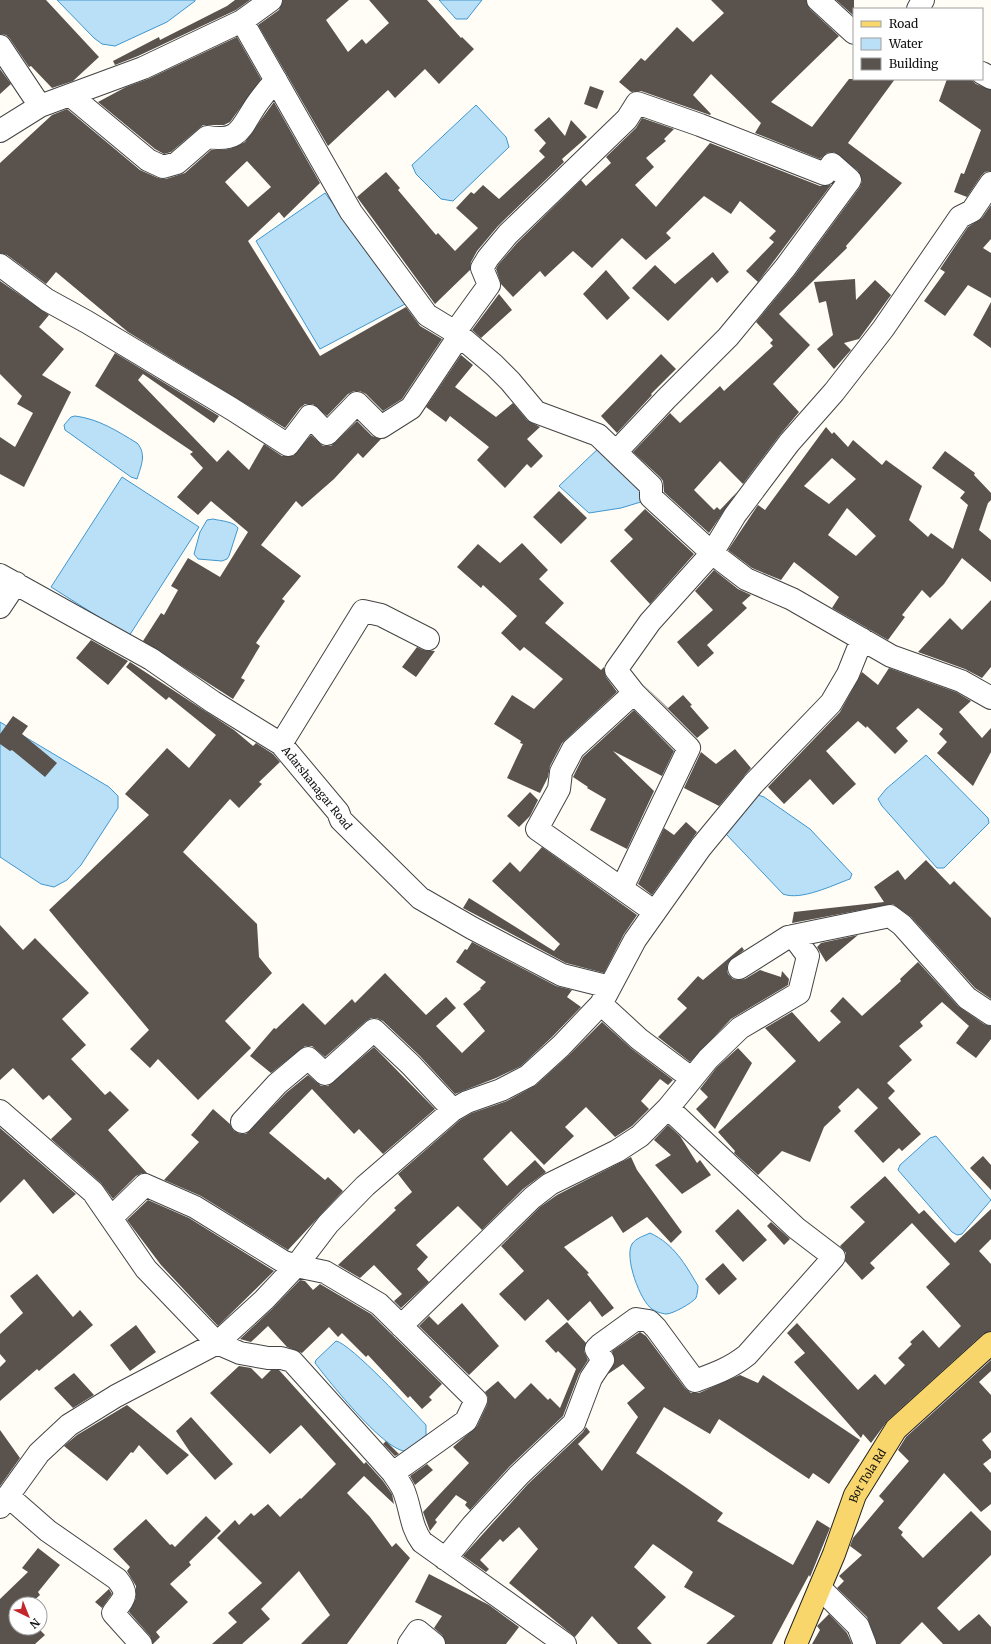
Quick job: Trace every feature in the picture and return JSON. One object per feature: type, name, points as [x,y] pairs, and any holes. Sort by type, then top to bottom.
[{"type":"main road","name":"Bot Tola Rd","points":[[796,1644],[820,1588],[855,1495],[896,1429],[991,1343]]},
{"type":"street","points":[[0,131],[40,106],[144,68],[242,21],[271,0]]},
{"type":"street","points":[[818,0],[853,32]]},
{"type":"street","points":[[242,21],[350,212],[427,315],[457,334],[510,381],[536,412],[598,435],[651,486],[651,497],[712,553],[746,579],[792,600],[891,656],[961,680],[991,698]]},
{"type":"street","points":[[0,46],[40,106]]},
{"type":"street","points":[[70,95],[148,160],[163,167],[177,162],[207,137],[222,139],[236,134],[256,104],[276,80]]},
{"type":"street","points":[[0,264],[47,300],[186,381],[288,445],[310,416],[327,434],[357,402],[381,427],[411,408],[489,285],[482,268],[488,258],[508,234],[627,119],[637,103],[700,125],[825,174],[832,164],[850,180],[818,224],[785,268],[728,337],[616,452]]},
{"type":"street","points":[[622,888],[689,748],[634,692],[616,670],[650,622],[712,553],[735,515],[788,443],[834,392],[883,329],[960,217],[972,212],[987,197]]},
{"type":"street","points":[[0,607],[8,579]]},
{"type":"street","name":"Adarshanagar Road","points":[[8,579],[151,659],[214,702],[281,744],[338,812],[341,820],[420,898],[472,928],[606,996]]},
{"type":"street","points":[[281,744],[363,611],[381,615],[428,639]]},
{"type":"street","points":[[141,1644],[113,1613],[125,1596],[125,1589],[116,1579],[4,1501],[40,1453],[69,1425],[116,1396],[217,1343],[264,1300],[296,1266],[328,1224],[365,1186],[453,1110],[467,1102],[501,1090],[528,1076],[561,1046],[606,996],[635,940],[701,847],[753,784],[830,703],[848,674],[862,639]]},
{"type":"street","points":[[634,692],[573,749],[561,772],[559,789],[537,829],[655,912]]},
{"type":"street","points":[[739,968],[788,937],[890,916],[902,925],[967,998],[991,1014]]},
{"type":"street","points":[[401,1326],[532,1198],[550,1184],[617,1151],[640,1136],[668,1108],[708,1059],[740,1028],[799,993],[808,956],[793,936]]},
{"type":"street","points":[[606,996],[639,1039],[691,1078]]},
{"type":"street","points":[[242,1122],[277,1084],[308,1058],[325,1074],[374,1030],[411,1064],[453,1110]]},
{"type":"street","points":[[444,1559],[519,1474],[574,1423],[591,1378],[603,1360],[596,1349],[600,1345],[636,1319],[649,1321],[656,1328],[695,1381],[713,1375],[734,1365],[747,1355],[834,1257],[796,1228],[668,1108]]},
{"type":"street","points":[[0,1111],[93,1192],[146,1269],[217,1343],[240,1353],[268,1358],[281,1358],[292,1361],[393,1473],[404,1490],[417,1535],[428,1548],[565,1644]]},
{"type":"street","points":[[111,1218],[145,1185],[195,1207],[284,1262],[325,1272],[379,1304],[476,1400],[466,1421],[393,1473]]},
{"type":"street","points":[[820,1588],[858,1626],[865,1644]]},
{"type":"street","points":[[409,1644],[418,1631],[434,1644]]},
{"type":"water","points":[[57,0],[195,1],[167,22],[115,46],[102,44],[94,38]]},
{"type":"water","points":[[439,0],[482,0],[467,19],[456,19]]},
{"type":"water","points":[[476,105],[506,137],[509,147],[453,201],[441,199],[416,174],[412,165]]},
{"type":"water","points":[[325,193],[407,303],[320,349],[256,241]]},
{"type":"water","points":[[75,416],[100,423],[137,443],[142,451],[142,460],[137,479],[131,477],[65,430],[64,425],[71,417]]},
{"type":"water","points":[[602,445],[647,486],[644,501],[621,508],[589,513],[559,486]]},
{"type":"water","points":[[122,477],[199,527],[129,636],[51,587]]},
{"type":"water","points":[[213,519],[230,523],[238,528],[229,556],[227,559],[222,561],[198,559],[194,554],[200,532],[207,520]]},
{"type":"water","points":[[0,722],[109,787],[118,796],[118,808],[81,865],[67,880],[54,887],[41,884],[0,857]]},
{"type":"water","points":[[926,755],[988,818],[989,823],[944,868],[937,868],[882,806],[878,799],[886,789]]},
{"type":"water","points":[[755,794],[764,797],[810,829],[852,874],[850,879],[808,894],[790,896],[783,894],[726,834],[723,827]]},
{"type":"water","points":[[936,1136],[991,1200],[962,1234],[957,1235],[952,1232],[898,1170],[900,1165],[930,1138]]},
{"type":"water","points":[[650,1233],[666,1243],[678,1255],[698,1286],[696,1298],[694,1300],[669,1314],[652,1309],[647,1304],[634,1278],[630,1259],[632,1244]]},
{"type":"water","points":[[336,1341],[344,1345],[367,1365],[426,1425],[426,1435],[408,1451],[399,1449],[387,1442],[373,1430],[332,1385],[315,1363],[316,1360]]},
{"type":"building","points":[[0,0],[46,0],[99,57],[73,81],[52,88],[31,66],[29,67],[10,39],[6,35],[0,34]]},
{"type":"building","points":[[235,0],[250,0],[236,10],[138,56],[115,65],[113,61],[159,37],[160,40],[227,6]]},
{"type":"building","points":[[283,0],[349,0],[326,20],[348,52],[362,39],[366,44],[389,23],[369,0],[427,0],[461,38],[462,37],[474,49],[439,84],[425,69],[395,98],[388,90],[328,146],[258,25],[279,10]]},
{"type":"building","points":[[711,0],[806,0],[810,9],[839,36],[771,102],[812,127],[849,79],[894,80],[848,143],[902,183],[846,246],[847,248],[779,314],[810,345],[773,384],[799,412],[743,484],[720,461],[694,490],[714,510],[717,507],[720,510],[737,492],[709,533],[664,492],[663,481],[660,477],[633,452],[670,413],[680,423],[720,386],[724,391],[773,346],[770,343],[773,340],[756,322],[795,275],[860,187],[862,181],[858,171],[834,152],[827,153],[820,159],[755,133],[761,123],[711,74],[693,95],[711,114],[710,115],[641,91],[631,92],[619,82],[641,58],[645,61],[677,27],[693,42],[724,13]]},
{"type":"building","points":[[836,0],[854,0],[853,15]]},
{"type":"building","points":[[237,37],[261,79],[230,122],[224,125],[203,125],[171,152],[164,154],[155,149],[98,102],[126,87],[148,79]]},
{"type":"building","points":[[0,69],[11,84],[0,94]]},
{"type":"building","points":[[947,80],[972,80],[976,84],[991,90],[991,171],[985,172],[981,176],[967,197],[954,192],[961,173],[964,174],[981,130],[939,101]]},
{"type":"building","points":[[590,86],[604,91],[597,109],[584,104]]},
{"type":"building","points":[[274,102],[320,183],[284,218],[279,212],[248,241],[320,356],[406,307],[420,326],[442,339],[402,399],[383,411],[366,394],[360,391],[354,391],[348,394],[327,416],[313,404],[305,404],[300,408],[285,428],[128,332],[56,272],[46,284],[7,255],[0,253],[0,163],[52,115],[67,109],[140,170],[158,178],[166,179],[185,173],[211,150],[230,149],[245,142]],"holes":[[[247,161],[271,187],[248,207],[225,182]]]},
{"type":"building","points":[[549,117],[565,136],[571,120],[587,137],[562,159],[564,162],[498,226],[477,251],[471,262],[470,270],[435,304],[357,197],[386,172],[400,188],[398,190],[436,235],[438,233],[455,251],[478,228],[456,208],[471,192],[474,194],[483,185],[499,199],[545,157],[539,151],[546,143],[534,130]]},
{"type":"building","points":[[642,118],[674,129],[664,139],[666,141],[646,158],[654,167],[635,185],[656,207],[710,143],[820,186],[831,185],[758,282],[746,271],[774,242],[769,238],[776,231],[740,201],[731,214],[704,196],[666,233],[671,238],[646,260],[622,238],[592,268],[573,251],[545,277],[540,271],[513,297],[501,284],[496,269],[498,265],[517,243],[581,180],[586,186],[611,163],[606,157],[636,128]]},
{"type":"building","points":[[991,205],[991,239],[983,248],[991,253],[991,298],[968,285],[945,316],[924,301],[945,272],[940,269],[968,227],[982,218]]},
{"type":"building","points":[[713,252],[729,272],[717,283],[712,277],[668,321],[632,288],[655,265],[675,284]]},
{"type":"building","points":[[606,270],[630,298],[607,320],[583,294]]},
{"type":"building","points":[[855,279],[856,300],[875,280],[891,295],[859,339],[844,343],[851,350],[834,369],[817,349],[833,335],[826,301],[819,303],[814,282]]},
{"type":"building","points":[[0,281],[49,315],[39,327],[64,349],[42,375],[71,392],[24,487],[0,474],[0,437],[15,447],[33,413],[17,404],[22,396],[0,374]]},
{"type":"building","points":[[499,294],[512,310],[481,338],[472,330]]},
{"type":"building","points":[[991,302],[991,348],[973,335]]},
{"type":"building","points":[[115,353],[219,416],[214,423],[143,374],[138,380],[217,462],[228,450],[249,470],[264,444],[282,456],[293,456],[311,435],[323,446],[331,446],[357,421],[372,436],[381,439],[363,458],[358,453],[334,479],[302,507],[296,501],[261,545],[301,576],[282,599],[285,601],[256,643],[260,646],[241,678],[245,680],[233,699],[143,641],[161,613],[164,615],[178,590],[171,586],[188,558],[220,577],[248,532],[211,501],[198,515],[177,497],[203,468],[190,454],[193,452],[95,386]]},
{"type":"building","points":[[661,354],[676,369],[651,394],[652,395],[617,433],[601,416]]},
{"type":"building","points":[[461,355],[473,365],[455,387],[496,417],[513,403],[527,420],[540,427],[527,439],[543,456],[531,468],[527,464],[505,488],[477,460],[489,447],[450,416],[446,422],[426,407]]},
{"type":"building","points":[[826,427],[832,434],[834,432],[848,447],[853,440],[882,465],[886,460],[922,486],[909,520],[928,537],[931,533],[953,549],[968,505],[960,498],[965,492],[932,468],[945,451],[975,473],[974,475],[991,493],[991,500],[988,503],[979,530],[991,540],[991,582],[962,558],[944,584],[930,598],[922,590],[902,615],[905,617],[888,640],[832,608],[839,597],[794,562],[781,580],[752,568],[728,550],[758,505],[765,510]],"holes":[[[832,458],[856,479],[829,504],[804,486]],[[847,508],[876,536],[856,556],[828,535]]]},
{"type":"building","points":[[559,491],[587,518],[561,544],[533,517]]},
{"type":"building","points":[[645,509],[694,554],[650,604],[610,561],[633,539],[624,530]]},
{"type":"building","points":[[522,543],[548,570],[539,579],[564,603],[545,623],[601,670],[604,667],[606,677],[617,692],[562,743],[550,766],[548,777],[540,793],[507,778],[523,744],[520,743],[521,741],[494,724],[512,695],[534,709],[563,679],[524,647],[520,651],[501,633],[517,616],[483,585],[481,588],[457,567],[478,544],[500,563]]},
{"type":"building","points":[[714,570],[738,589],[751,595],[742,603],[747,608],[707,645],[714,653],[698,667],[677,642],[713,610],[695,591]]},
{"type":"building","points":[[991,600],[991,667],[982,678],[965,669],[918,652],[950,618],[962,630]]},
{"type":"building","points":[[91,640],[128,661],[108,685],[76,658]]},
{"type":"building","points":[[417,647],[423,650],[435,651],[416,677],[402,667]]},
{"type":"building","points":[[130,662],[234,730],[253,746],[256,743],[273,754],[280,762],[259,782],[262,784],[239,808],[230,799],[183,852],[257,924],[259,957],[272,973],[225,1021],[251,1048],[198,1100],[158,1059],[150,1068],[130,1049],[149,1030],[49,910],[149,815],[125,794],[167,748],[189,768],[216,735],[169,697],[166,700],[126,667]]},
{"type":"building","points":[[889,668],[956,692],[971,701],[959,712],[982,738],[991,728],[991,752],[973,786],[937,753],[947,742],[939,734],[943,729],[918,708],[896,728],[908,741],[895,754],[867,726],[866,728],[858,721],[826,751],[856,784],[833,805],[810,779],[784,804],[768,787],[840,712],[862,672],[878,685]]},
{"type":"building","points":[[643,684],[668,708],[683,695],[692,705],[690,706],[709,728],[697,738]]},
{"type":"building","points":[[634,710],[674,751],[662,776],[613,751],[654,791],[627,849],[590,830],[606,799],[587,788],[588,787],[573,777],[583,757]]},
{"type":"building","points":[[13,716],[28,726],[22,734],[57,763],[45,777],[12,750],[10,751],[0,744],[0,734]]},
{"type":"building","points":[[735,749],[751,768],[719,806],[684,788],[701,752],[716,764]]},
{"type":"building","points":[[530,792],[538,800],[530,816],[519,827],[507,816]]},
{"type":"building","points":[[686,822],[697,832],[652,895],[638,884],[664,828],[674,835]]},
{"type":"building","points":[[542,847],[637,915],[624,934],[604,973],[566,963],[463,908],[469,898],[554,951],[560,944],[492,881],[510,862],[520,872]]},
{"type":"building","points":[[926,860],[950,885],[954,881],[991,918],[991,999],[975,988],[911,917],[893,904],[792,923],[794,912],[884,902],[874,887],[898,870],[905,880]]},
{"type":"building","points":[[0,925],[23,950],[35,938],[89,993],[62,1019],[86,1045],[71,1059],[105,1095],[110,1091],[129,1110],[108,1130],[147,1173],[142,1173],[136,1176],[113,1199],[101,1183],[51,1139],[72,1119],[49,1095],[43,1100],[13,1068],[0,1080]]},
{"type":"building","points":[[858,935],[826,962],[817,947],[821,943]]},
{"type":"building","points":[[472,942],[556,986],[572,990],[567,997],[581,1007],[521,1066],[496,1078],[455,1094],[420,1056],[383,1021],[377,1018],[371,1018],[366,1021],[325,1057],[312,1046],[305,1046],[271,1073],[250,1056],[274,1028],[276,1029],[303,1003],[325,1025],[352,999],[355,1003],[385,973],[426,1015],[446,997],[456,1008],[436,1026],[462,1053],[485,1031],[463,1004],[481,989],[480,988],[486,982],[456,962]]},
{"type":"building","points":[[742,947],[744,950],[728,963],[728,974],[733,979],[745,979],[760,970],[781,977],[782,971],[789,979],[788,985],[731,1019],[690,1062],[658,1037],[687,1008],[677,999],[698,976],[703,980]]},
{"type":"building","points":[[918,962],[958,1006],[984,1024],[991,1026],[991,1039],[976,1058],[956,1043],[969,1026],[942,1002],[920,1022],[923,1026],[899,1046],[912,1060],[887,1083],[895,1091],[888,1098],[921,1134],[902,1151],[899,1148],[883,1163],[854,1131],[878,1108],[858,1088],[838,1107],[841,1111],[824,1127],[810,1162],[782,1151],[758,1175],[734,1153],[735,1151],[718,1132],[796,1061],[765,1028],[792,1012],[819,1042],[841,1022],[830,1011],[843,997],[862,1016],[901,981],[900,979]]},
{"type":"building","points":[[602,1022],[632,1049],[673,1080],[668,1085],[660,1079],[641,1101],[649,1109],[632,1126],[615,1137],[586,1107],[565,1127],[574,1136],[544,1165],[511,1131],[483,1159],[507,1186],[535,1160],[546,1172],[523,1189],[482,1230],[458,1206],[416,1245],[428,1257],[417,1269],[429,1282],[401,1308],[394,1301],[402,1294],[374,1265],[360,1278],[338,1265],[396,1210],[394,1208],[412,1192],[398,1174],[460,1120],[472,1113],[507,1101],[536,1085]]},
{"type":"building","points":[[374,1047],[435,1109],[383,1154],[359,1129],[354,1134],[312,1089],[269,1133],[325,1180],[328,1177],[343,1191],[288,1250],[201,1196],[164,1180],[199,1142],[191,1135],[213,1109],[230,1124],[234,1131],[240,1134],[246,1134],[286,1093],[308,1075],[321,1086],[328,1086]]},
{"type":"building","points":[[738,1048],[752,1063],[715,1129],[696,1109],[708,1097],[700,1089],[717,1067]]},
{"type":"building","points":[[668,1125],[680,1136],[697,1163],[700,1160],[711,1175],[682,1194],[655,1165],[671,1155],[654,1140]]},
{"type":"building","points":[[0,1128],[76,1194],[53,1214],[24,1179],[0,1203]]},
{"type":"building","points":[[983,1156],[991,1165],[991,1190],[970,1168]]},
{"type":"building","points":[[631,1157],[637,1170],[682,1232],[671,1243],[647,1217],[623,1233],[612,1216],[564,1247],[589,1273],[587,1274],[614,1308],[602,1317],[590,1301],[568,1321],[548,1299],[525,1321],[499,1294],[524,1271],[501,1246],[540,1207],[557,1195]]},
{"type":"building","points":[[885,1176],[919,1214],[924,1210],[955,1243],[991,1209],[991,1239],[979,1251],[991,1264],[991,1331],[983,1334],[888,1420],[871,1443],[863,1434],[861,1438],[794,1362],[805,1353],[787,1333],[797,1323],[858,1390],[875,1374],[885,1385],[905,1365],[898,1358],[912,1344],[910,1342],[923,1330],[939,1348],[961,1326],[926,1287],[950,1264],[912,1223],[870,1263],[875,1268],[862,1280],[845,1261],[846,1253],[840,1246],[865,1222],[850,1207]]},
{"type":"building","points":[[148,1200],[189,1218],[274,1271],[218,1326],[161,1265],[127,1220]]},
{"type":"building","points":[[738,1209],[767,1240],[743,1262],[715,1231]]},
{"type":"building","points":[[771,1222],[790,1239],[784,1245],[767,1226]]},
{"type":"building","points":[[723,1263],[737,1279],[719,1295],[705,1279]]},
{"type":"building","points":[[37,1274],[73,1317],[80,1310],[93,1325],[39,1371],[37,1369],[0,1401],[0,1367],[6,1361],[0,1354],[0,1334],[23,1313],[10,1296]]},
{"type":"building","points":[[300,1280],[305,1281],[313,1290],[320,1284],[371,1314],[442,1384],[429,1397],[432,1400],[422,1409],[410,1396],[408,1398],[368,1355],[366,1357],[342,1333],[338,1337],[329,1327],[302,1353],[287,1347],[268,1326],[251,1342],[240,1339]]},
{"type":"building","points":[[462,1303],[499,1346],[469,1375],[419,1326],[429,1316],[438,1325]]},
{"type":"building","points":[[567,1322],[586,1343],[584,1351],[588,1360],[579,1374],[563,1416],[510,1466],[470,1510],[465,1505],[467,1502],[456,1495],[435,1520],[437,1522],[430,1531],[423,1512],[469,1463],[453,1447],[477,1426],[487,1405],[488,1398],[485,1392],[498,1381],[515,1399],[531,1383],[548,1400],[550,1398],[560,1408],[576,1369],[558,1351],[556,1353],[545,1341]]},
{"type":"building","points":[[136,1325],[156,1352],[130,1371],[110,1345]]},
{"type":"building","points":[[640,1332],[646,1336],[685,1388],[691,1393],[699,1393],[740,1375],[758,1383],[763,1375],[860,1440],[829,1484],[813,1473],[809,1479],[719,1419],[710,1434],[664,1407],[636,1453],[723,1513],[717,1521],[793,1565],[817,1520],[830,1528],[810,1577],[809,1575],[772,1644],[706,1644],[735,1616],[684,1587],[693,1572],[653,1544],[634,1567],[666,1597],[637,1628],[652,1644],[618,1644],[592,1616],[575,1637],[509,1583],[538,1549],[519,1527],[503,1542],[500,1539],[480,1560],[489,1569],[486,1572],[463,1556],[528,1484],[583,1432],[586,1427],[590,1432],[578,1444],[602,1471],[638,1417],[627,1403],[645,1388],[623,1364],[608,1374],[615,1361],[612,1351]]},
{"type":"building","points":[[991,1360],[991,1371],[979,1382],[991,1395],[991,1432],[982,1440],[991,1451],[991,1458],[983,1464],[991,1473],[991,1504],[981,1512],[944,1473],[898,1528],[903,1532],[901,1535],[923,1558],[971,1511],[991,1531],[991,1555],[937,1608],[959,1631],[979,1614],[991,1627],[991,1644],[943,1644],[922,1622],[900,1644],[877,1644],[867,1617],[837,1588],[844,1581],[839,1576],[862,1555],[850,1546],[853,1538],[884,1501],[879,1496],[909,1461],[898,1450],[906,1437]]},
{"type":"building","points":[[239,1366],[251,1368],[262,1379],[271,1370],[279,1370],[364,1464],[366,1462],[383,1481],[392,1494],[394,1504],[364,1476],[347,1493],[370,1517],[392,1547],[396,1543],[410,1558],[347,1644],[301,1644],[330,1615],[299,1571],[261,1609],[270,1619],[242,1644],[212,1644],[237,1622],[228,1613],[262,1583],[217,1538],[235,1520],[239,1525],[251,1513],[254,1516],[268,1504],[280,1517],[300,1498],[301,1499],[336,1464],[301,1425],[270,1454],[210,1393]]},
{"type":"building","points":[[74,1373],[94,1395],[73,1408],[54,1388]]},
{"type":"building","points":[[127,1405],[189,1455],[167,1475],[139,1445],[133,1453],[131,1452],[107,1481],[64,1446],[77,1435]]},
{"type":"building","points":[[191,1417],[233,1464],[215,1480],[190,1452],[176,1431]]},
{"type":"building","points":[[0,1430],[20,1458],[0,1486]]},
{"type":"building","points":[[386,1441],[399,1454],[395,1456],[383,1444]]},
{"type":"building","points":[[427,1464],[433,1470],[415,1485],[410,1476]]},
{"type":"building","points":[[206,1516],[221,1531],[189,1562],[191,1565],[170,1584],[188,1602],[156,1632],[160,1637],[153,1644],[150,1636],[129,1612],[136,1598],[136,1586],[127,1571],[130,1567],[113,1549],[146,1519],[170,1545],[172,1544],[175,1547]]},
{"type":"building","points":[[38,1548],[60,1565],[38,1592],[40,1595],[39,1596],[8,1596],[8,1636],[44,1636],[35,1644],[0,1644],[0,1599],[28,1572],[22,1568]]},
{"type":"building","points":[[429,1574],[489,1605],[519,1627],[506,1644],[446,1644],[442,1635],[434,1628],[442,1616],[415,1602]]},
{"type":"building","points":[[109,1589],[112,1594],[102,1608],[95,1602]]},
{"type":"building","points":[[829,1614],[847,1633],[852,1644],[812,1644],[820,1630],[817,1626]]}]
